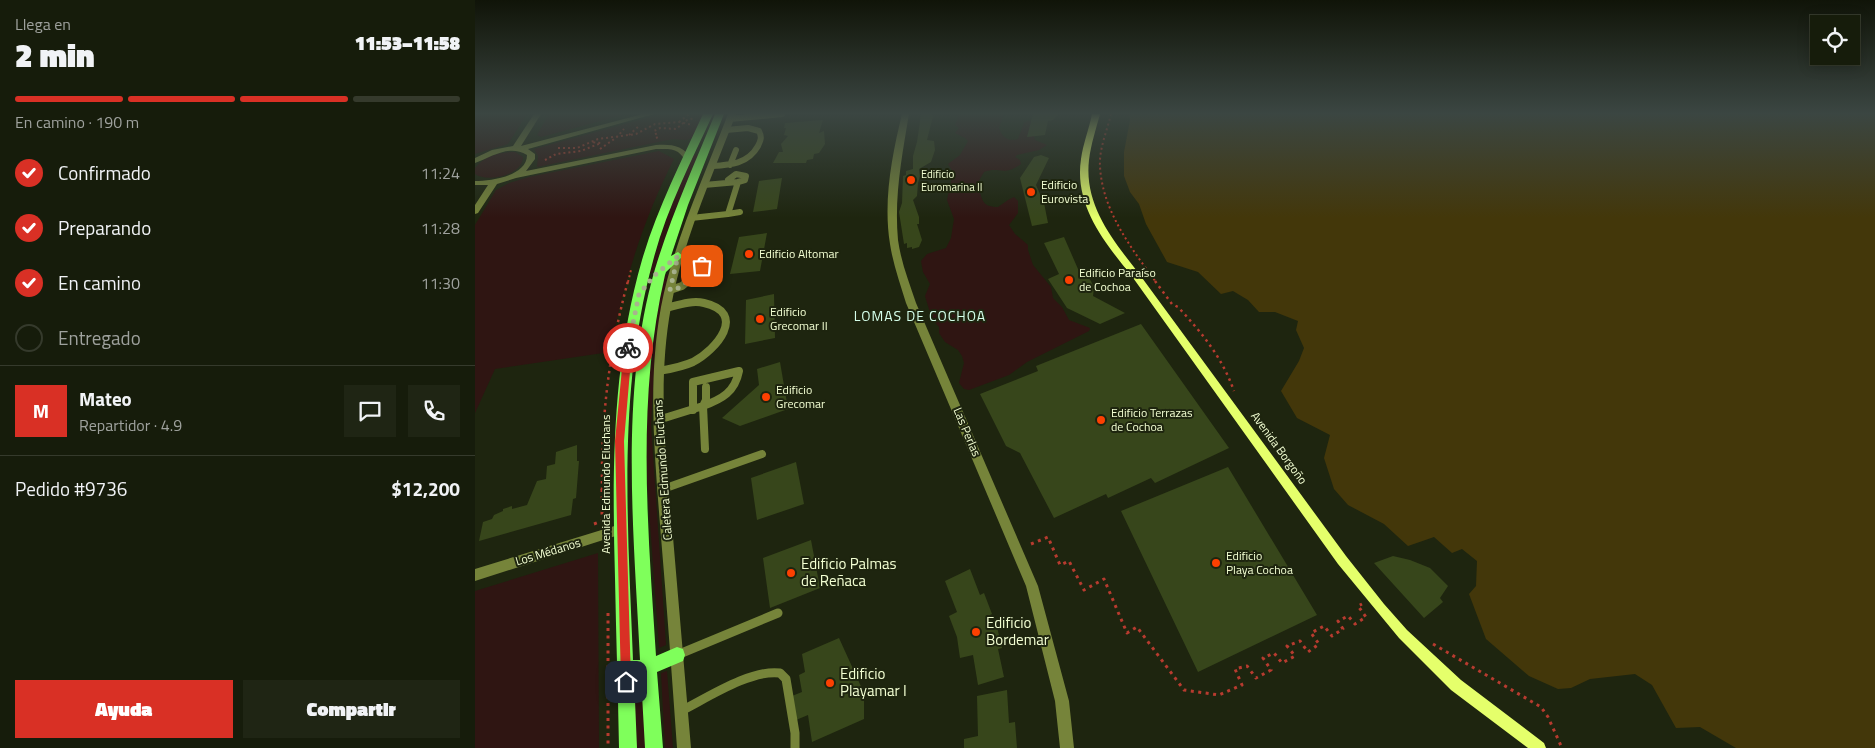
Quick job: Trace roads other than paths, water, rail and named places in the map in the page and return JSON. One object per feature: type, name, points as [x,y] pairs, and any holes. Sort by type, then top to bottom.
[{"type":"main road","name":"Avenida Edmundo Eluchans","points":[[628,748],[619,475],[622,401],[626,363],[639,294],[657,229],[667,203],[694,149]]},
{"type":"main road","points":[[654,748],[639,475],[639,436],[645,356],[660,271],[701,149]]},
{"type":"main road","name":"Avenida Borgoño","points":[[1089,149],[1084,169],[1089,202],[1098,224],[1342,560],[1380,608],[1409,640],[1456,685],[1539,748]]},
{"type":"main road","points":[[639,294],[660,271],[678,256]]},
{"type":"main road","points":[[625,666],[636,670],[649,667],[677,655]]},
{"type":"street","points":[[475,161],[495,151],[511,149]]},
{"type":"street","points":[[513,176],[528,165],[531,159],[531,154],[520,149]]},
{"type":"street","points":[[475,182],[494,182],[513,176],[644,149]]},
{"type":"street","points":[[677,149],[684,152],[688,159]]},
{"type":"street","name":"Caletera Edmundo Eluchans","points":[[684,748],[658,420],[659,371],[666,308],[678,256],[719,149]]},
{"type":"street","name":"Las Perlas","points":[[899,149],[892,203],[893,232],[898,262],[911,303],[1031,586],[1061,701],[1067,748]]},
{"type":"street","points":[[475,211],[494,182]]},
{"type":"street","name":"Los Médanos","points":[[475,575],[621,530]]},
{"type":"lane","points":[[712,166],[740,163],[752,156],[756,149]]},
{"type":"lane","points":[[731,165],[736,150]]},
{"type":"lane","points":[[704,185],[738,182],[745,180],[746,176],[736,174],[728,180]]},
{"type":"lane","points":[[728,214],[738,182]]},
{"type":"lane","points":[[691,218],[740,212]]},
{"type":"lane","points":[[670,290],[682,286],[688,281],[694,270],[705,266]]},
{"type":"lane","points":[[659,371],[686,365],[705,355],[719,342],[726,329],[725,316],[713,305],[691,302],[666,308]]},
{"type":"lane","points":[[658,420],[693,410],[725,398],[738,382],[739,371],[693,382],[693,410]]},
{"type":"lane","points":[[705,449],[703,406],[706,400],[706,387]]},
{"type":"lane","points":[[663,489],[762,454]]},
{"type":"lane","points":[[677,655],[778,613]]},
{"type":"lane","points":[[681,711],[757,676],[777,672],[786,679],[795,733],[795,748]]},
{"type":"place","name":"Edificio Euromarina II","points":[[911,180]]},
{"type":"place","name":"Edificio Eurovista","points":[[1031,192]]},
{"type":"place","name":"Edificio Altomar","points":[[749,254]]},
{"type":"place","name":"Edificio Paraíso de Cochoa","points":[[1069,280]]},
{"type":"place","name":"Edificio Grecomar II","points":[[760,319]]},
{"type":"place","name":"Edificio Grecomar","points":[[766,397]]},
{"type":"place","name":"Edificio Terrazas de Cochoa","points":[[1101,420]]},
{"type":"place","name":"Edificio Playa Cochoa","points":[[1216,563]]},
{"type":"place","name":"Edificio Palmas de Reñaca","points":[[791,573]]},
{"type":"place","name":"Edificio Bordemar","points":[[976,632]]},
{"type":"place","name":"Edificio Playamar I","points":[[830,683]]},
{"type":"district","name":"LOMAS DE COCHOA","points":[[920,316]]}]
